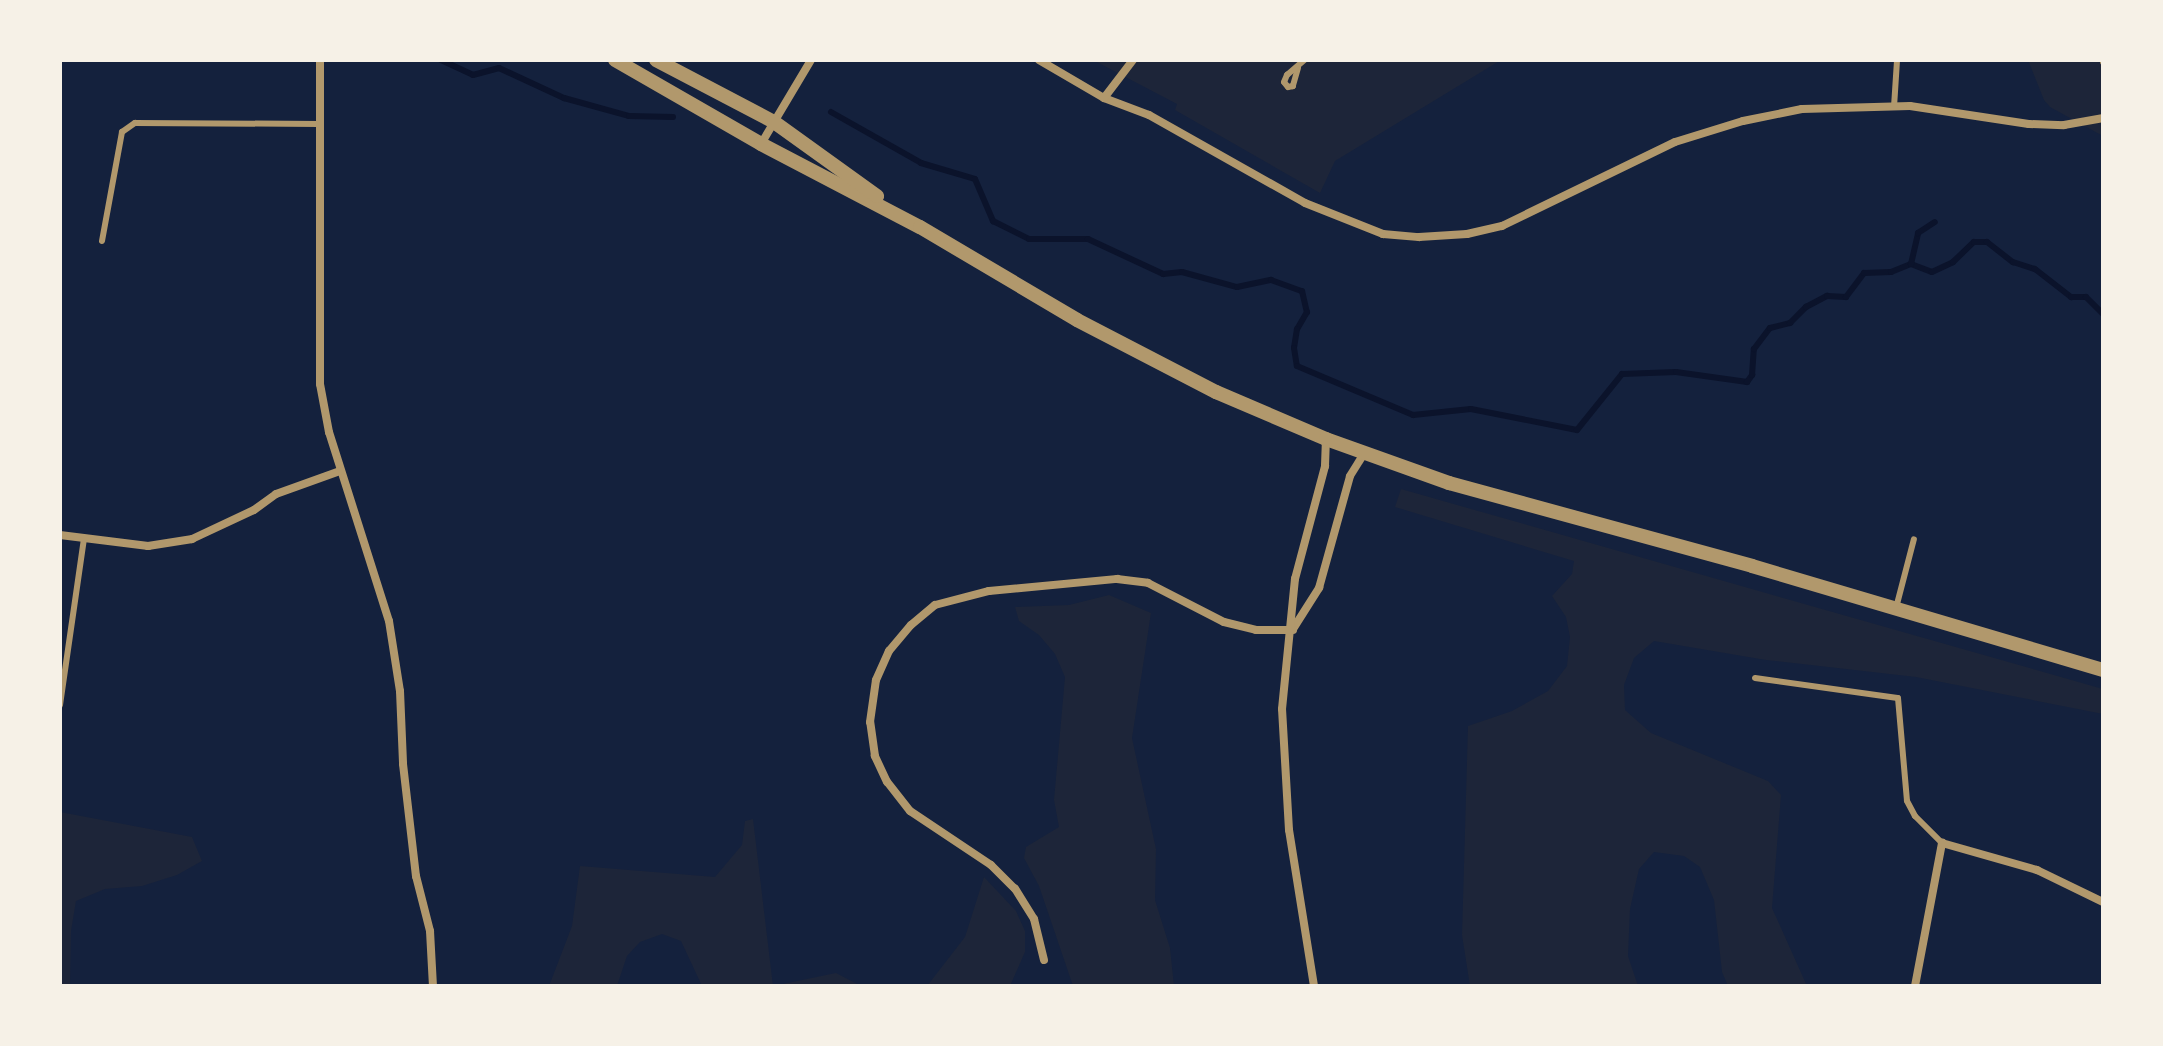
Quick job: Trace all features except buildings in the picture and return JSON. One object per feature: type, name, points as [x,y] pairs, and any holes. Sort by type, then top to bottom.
[{"type":"street","points":[[320,60],[320,384],[340,471],[389,621],[400,691],[403,764],[416,876],[430,931],[433,986]]},
{"type":"street","points":[[615,60],[761,144],[920,227],[1077,320],[1216,392],[1326,439],[1449,483],[1896,608],[2103,670]]},
{"type":"street","points":[[656,60],[774,122],[920,227]]},
{"type":"street","points":[[761,144],[811,60]]},
{"type":"street","points":[[1039,60],[1104,98],[1149,115],[1305,203],[1383,234],[1419,237],[1467,234],[1502,226],[1675,142],[1743,121],[1802,109],[1894,107],[2029,124],[2064,125],[2103,118]]},
{"type":"street","points":[[1104,98],[1133,60]]},
{"type":"street","points":[[1314,986],[1289,830],[1282,709],[1293,630],[1295,579],[1325,466],[1326,439]]},
{"type":"street","points":[[1293,630],[1319,588],[1350,476],[1364,454]]},
{"type":"street","points":[[60,535],[148,546],[192,539],[254,510],[276,494],[340,471]]},
{"type":"street","points":[[1044,960],[1034,919],[1015,889],[991,865],[910,811],[887,782],[875,756],[870,722],[876,680],[889,651],[911,625],[935,605],[989,591],[1117,579],[1148,583],[1224,622],[1256,630],[1293,630]]},
{"type":"street","points":[[1915,986],[1942,843],[2037,870],[2103,902]]},
{"type":"lane","points":[[1298,68],[1304,60]]},
{"type":"lane","points":[[1894,107],[1897,60]]},
{"type":"lane","points":[[102,241],[122,132],[135,123],[319,124]]},
{"type":"lane","points":[[60,705],[84,539]]},
{"type":"lane","points":[[1896,608],[1914,539]]},
{"type":"lane","points":[[1755,678],[1856,689],[1898,698],[1907,801],[1915,816],[1942,843]]},
{"type":"shaded area","points":[[1093,60],[1501,60],[1335,161],[1320,193],[1175,110],[1177,104]]},
{"type":"shaded area","points":[[2028,60],[2103,60],[2103,136],[2050,107],[2044,100]]},
{"type":"shaded area","points":[[1401,489],[2103,689],[2103,714],[1916,677],[1766,660],[1654,641],[1634,658],[1624,685],[1625,710],[1651,733],[1768,781],[1781,795],[1772,908],[1807,986],[1728,986],[1722,972],[1714,900],[1700,867],[1684,856],[1654,852],[1639,869],[1630,909],[1628,956],[1638,986],[1470,986],[1462,935],[1468,726],[1512,711],[1548,691],[1567,666],[1570,637],[1566,617],[1552,596],[1572,574],[1574,561],[1395,507]]},
{"type":"shaded area","points":[[1109,595],[1151,613],[1132,738],[1156,849],[1155,900],[1170,948],[1174,986],[1073,986],[1039,886],[1024,858],[1026,847],[1059,827],[1054,800],[1065,677],[1055,654],[1039,635],[1019,621],[1015,607],[1069,605]]},
{"type":"shaded area","points":[[60,812],[192,837],[202,861],[177,875],[142,886],[105,889],[76,901],[71,931],[70,986],[60,986]]},
{"type":"shaded area","points":[[753,819],[773,986],[702,986],[681,941],[662,934],[640,942],[627,956],[617,986],[549,986],[572,926],[580,866],[715,877],[742,845],[745,821]]},
{"type":"shaded area","points":[[984,877],[1016,911],[1025,931],[1025,952],[1010,986],[927,986],[965,937]]},
{"type":"shaded area","points":[[836,973],[861,986],[773,986]]},
{"type":"waterway","points":[[441,60],[473,75],[499,68],[564,98],[629,116],[673,117]]},
{"type":"waterway","points":[[831,112],[921,163],[975,179],[993,221],[1029,239],[1088,239],[1163,274],[1182,272],[1237,287],[1271,280],[1302,291],[1307,312],[1297,329],[1294,348],[1297,366],[1413,415],[1471,409],[1577,430],[1622,374],[1676,372],[1747,382],[1752,375],[1754,349],[1770,328],[1790,323],[1806,307],[1827,296],[1846,297],[1864,273],[1891,272],[1911,264],[1932,272],[1953,262],[1974,242],[1987,242],[2013,262],[2035,269],[2071,297],[2086,297],[2103,314]]},
{"type":"waterway","points":[[1911,264],[1918,233],[1935,222]]}]
